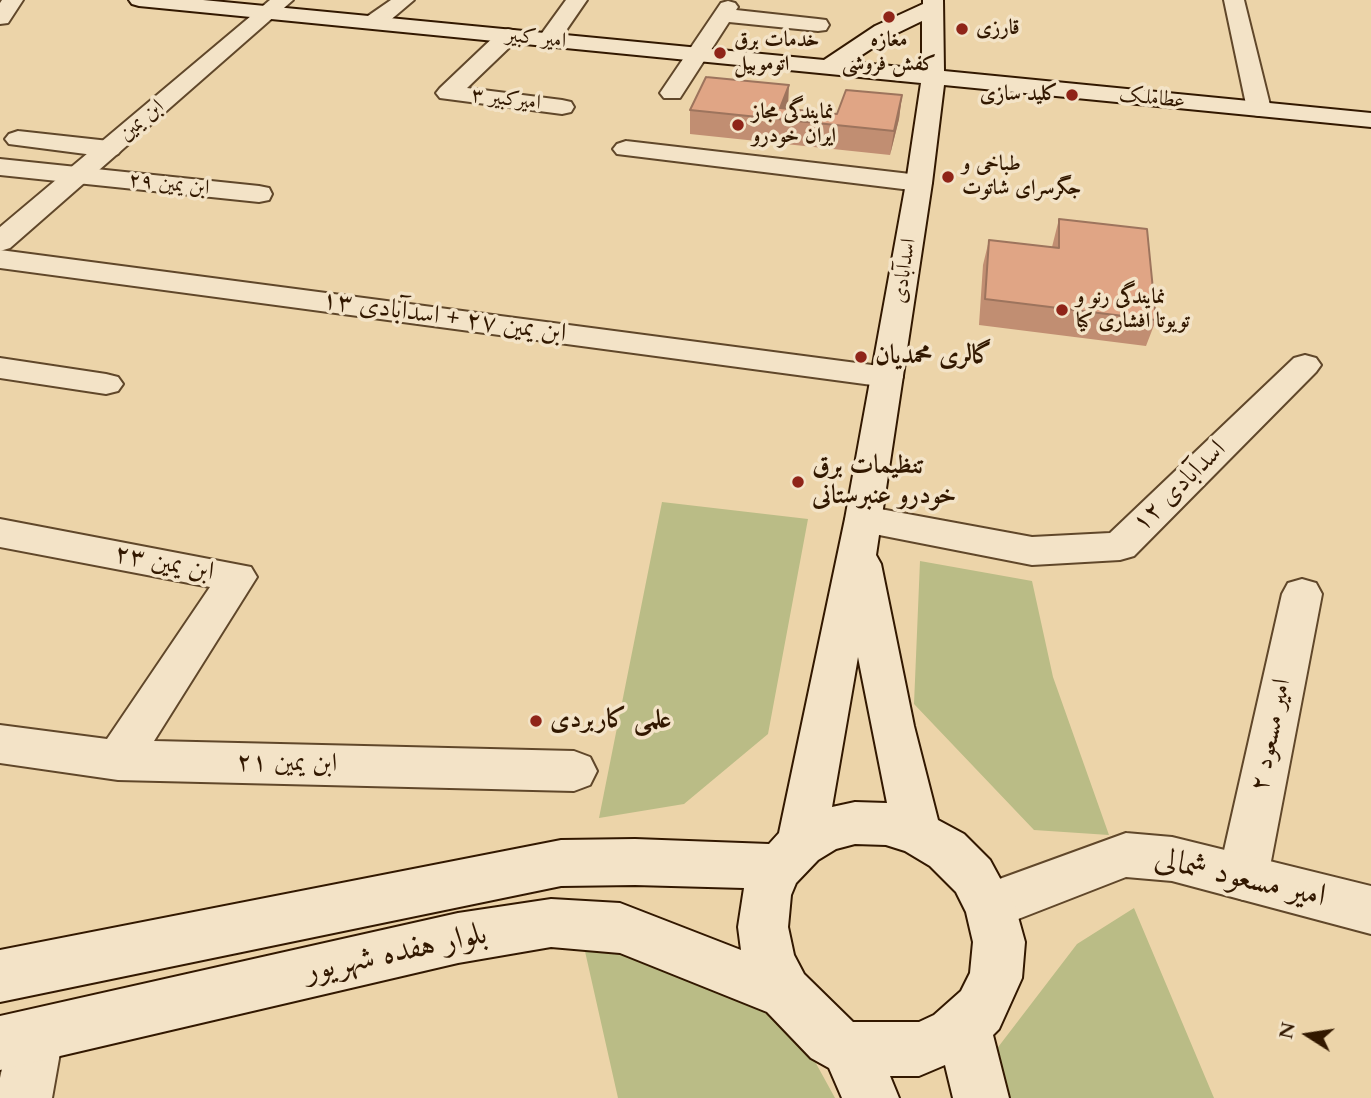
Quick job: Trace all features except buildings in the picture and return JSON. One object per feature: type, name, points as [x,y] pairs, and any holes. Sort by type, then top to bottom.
[{"type":"street","points":[[0,18],[13,0]]},
{"type":"street","name":"امیر کبیر","points":[[139,0],[276,6],[373,23],[933,78]]},
{"type":"street","points":[[373,23],[404,0]]},
{"type":"street","points":[[548,40],[576,0]]},
{"type":"street","points":[[1234,0],[1259,109]]},
{"type":"street","points":[[830,67],[883,31],[932,4]]},
{"type":"street","name":"اسدآبادی","points":[[790,855],[861,530],[887,377],[919,183],[933,78],[932,4]]},
{"type":"street","name":"ابن یمین","points":[[0,242],[276,6]]},
{"type":"street","points":[[672,93],[726,10],[818,25]]},
{"type":"street","name":"امیرکبیر ۳","points":[[508,36],[448,93],[562,107]]},
{"type":"street","name":"عطاملک","points":[[933,78],[1371,120]]},
{"type":"street","points":[[18,139],[109,149]]},
{"type":"street","points":[[626,149],[919,183]]},
{"type":"street","name":"ابن یمین ۲۹","points":[[0,167],[259,194]]},
{"type":"street","name":"ابن یمین ۲۷ + اسدآبادی ۱۳","points":[[0,259],[887,377]]},
{"type":"street","name":"اسدآبادی ۱۲","points":[[861,530],[1032,551],[1120,546],[1305,365]]},
{"type":"street","points":[[0,368],[106,384]]},
{"type":"street","name":"اسدآبادی","points":[[861,530],[892,726],[917,833]]},
{"type":"street","name":"ابن یمین ۲۳","points":[[0,533],[237,577],[118,760]]},
{"type":"street","name":"امیر مسعود ۲","points":[[1243,877],[1302,594]]},
{"type":"street","name":"ابن یمین ۲۱","points":[[0,744],[118,760],[574,771]]},
{"type":"street","points":[[855,823],[886,824],[917,833],[956,858],[973,876],[990,906],[999,942],[996,978],[980,1010],[953,1035],[919,1049],[848,1049],[830,1039],[785,993],[769,961],[763,927],[766,895],[790,855],[826,830],[855,823]]},
{"type":"street","name":"بلوار هفده شهریور","points":[[0,976],[561,863],[790,855]]},
{"type":"street","name":"امیر مسعود شمالی","points":[[990,906],[1126,855],[1172,859],[1371,910]]},
{"type":"street","name":"بلوار هفده شهریور","points":[[18,1040],[458,938],[551,923],[620,928],[785,993]]},
{"type":"street","points":[[963,1025],[981,1098]]},
{"type":"street","points":[[18,1040],[24,1098]]},
{"type":"street","points":[[848,1049],[871,1098]]},
{"type":"green space","points":[[662,502],[808,519],[768,734],[684,804],[599,818]]},
{"type":"green space","points":[[920,561],[1032,581],[1053,677],[1109,835],[1034,830],[914,704]]},
{"type":"green space","points":[[1134,908],[1214,1098],[1003,1098],[989,1059],[1077,944]]},
{"type":"green space","points":[[582,938],[790,1016],[835,1098],[618,1098]]},
{"type":"place","name":"مغازه کفش فروشی","points":[[889,17]]},
{"type":"place","name":"قارزی","points":[[962,29]]},
{"type":"place","name":"خدمات برق اتوموبیل","points":[[720,53]]},
{"type":"place","name":"کلید سازی","points":[[1072,95]]},
{"type":"place","name":"نمایندگی مجاز ایران خودرو","points":[[738,125]]},
{"type":"place","name":"طباخی و جگرسرای شاتوت","points":[[948,177]]},
{"type":"place","name":"نمایندگی رنو و تویوتا افشاری کیا","points":[[1062,310]]},
{"type":"place","name":"گالری محمدیان","points":[[861,357]]},
{"type":"place","name":"تنظیمات برق خودرو عنبرستانی","points":[[798,482]]},
{"type":"place","name":"علمی کاربردی","points":[[536,721]]}]
